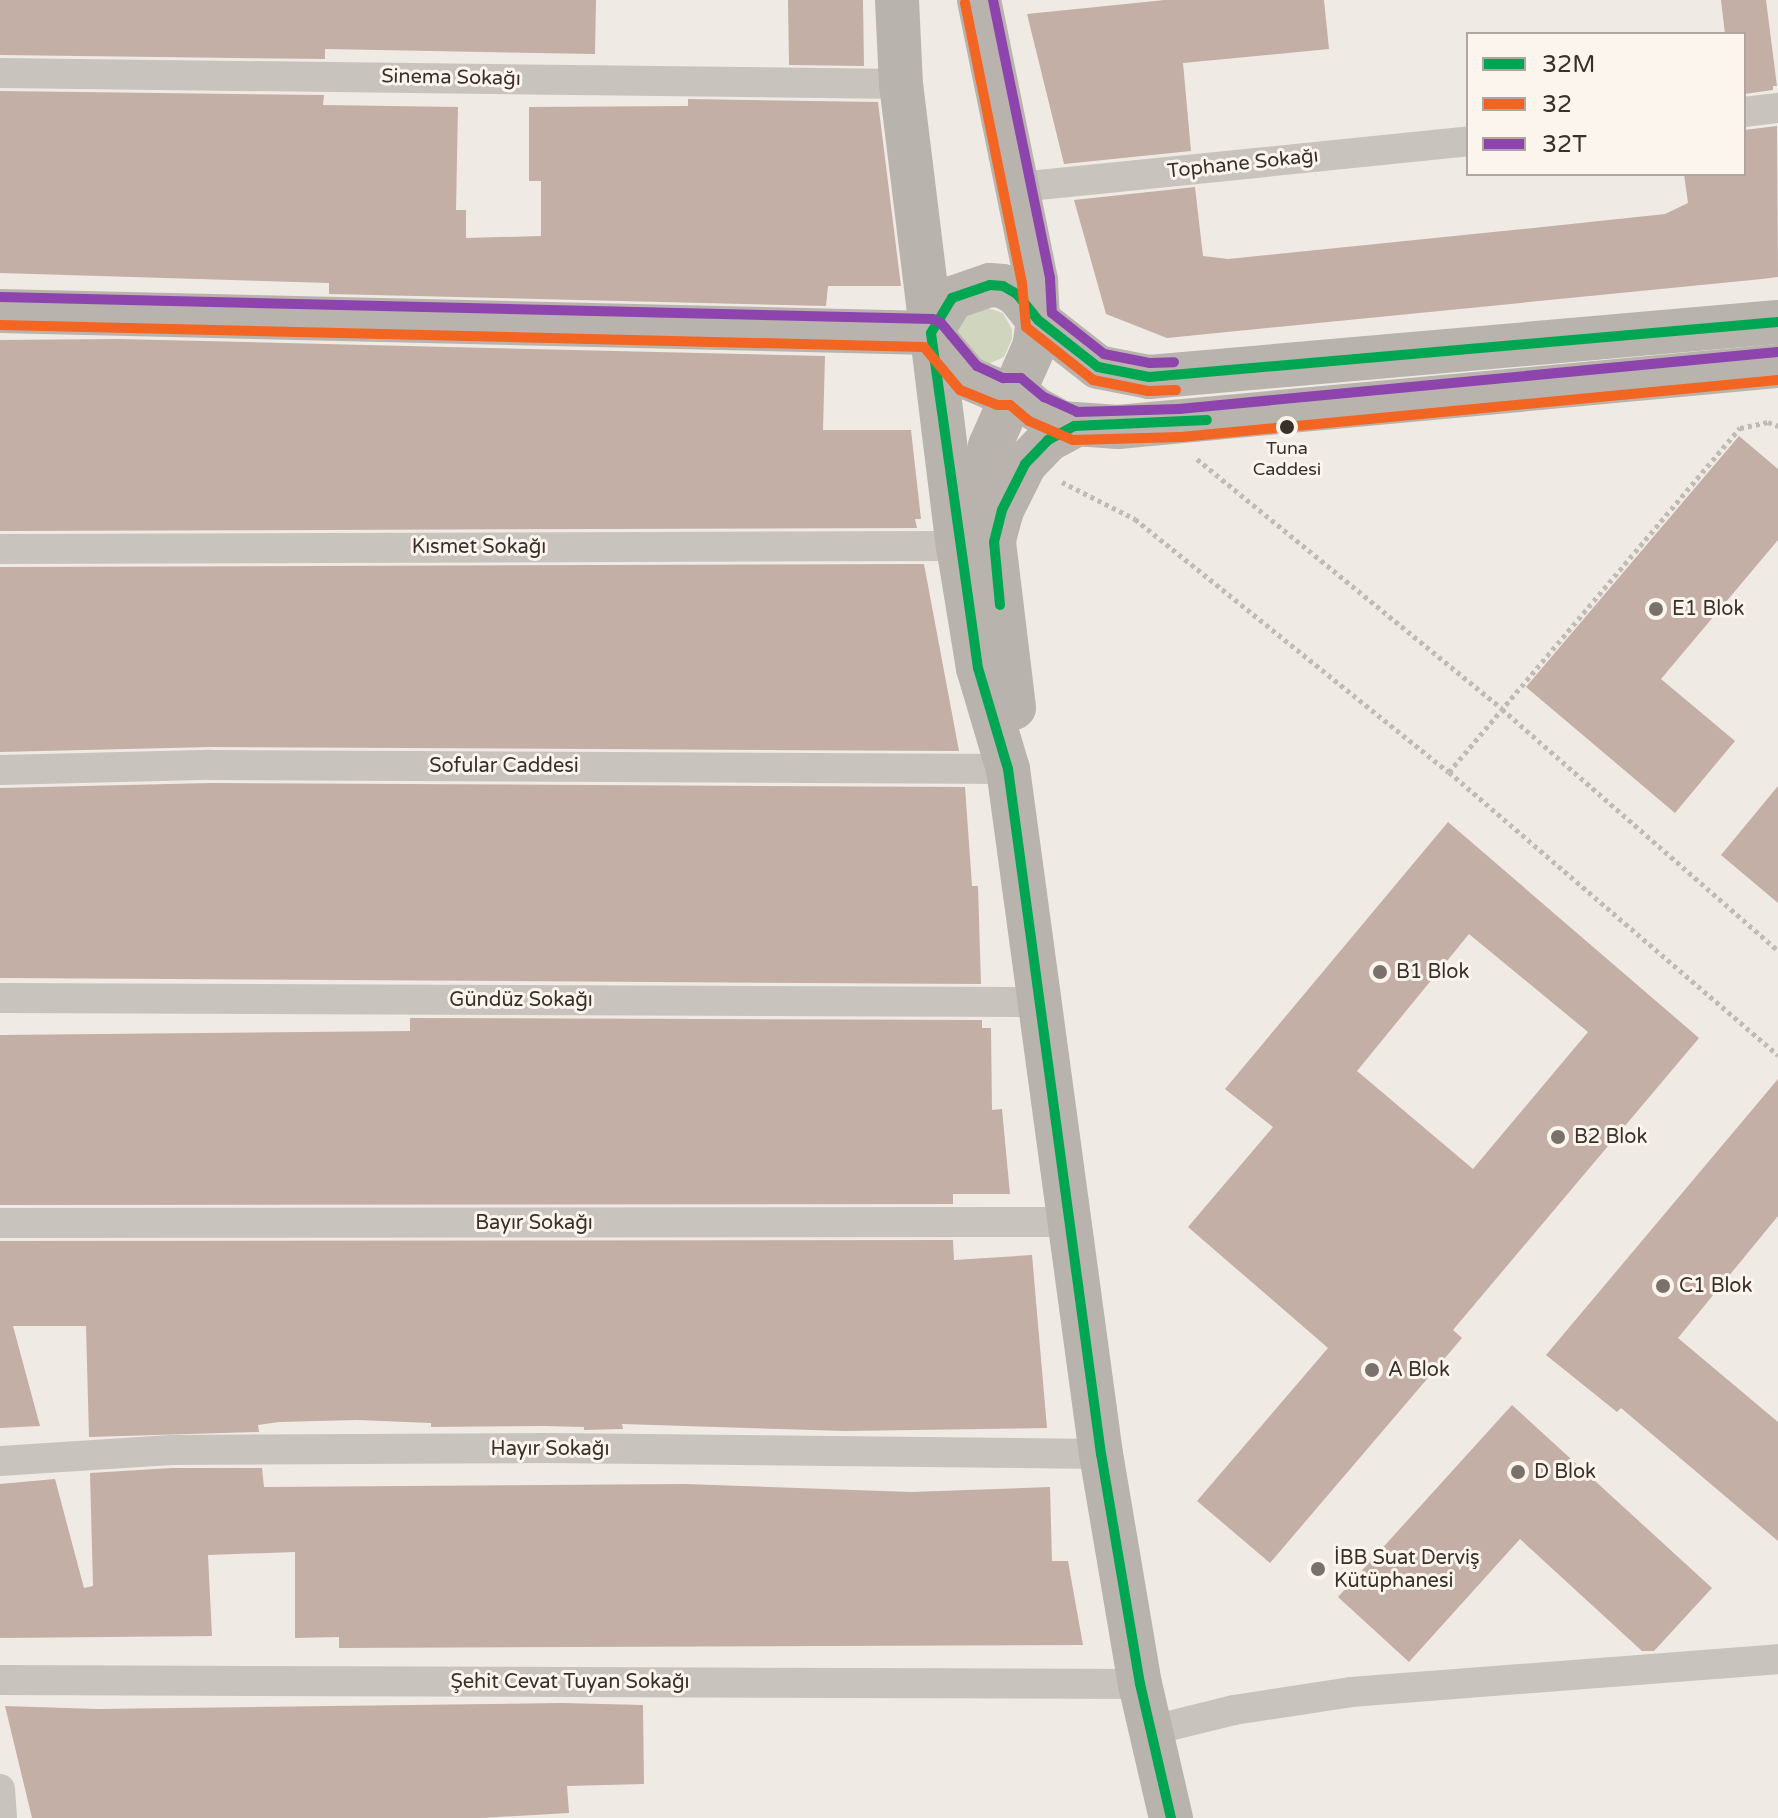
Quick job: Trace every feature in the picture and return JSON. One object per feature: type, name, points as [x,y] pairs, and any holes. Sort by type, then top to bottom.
[{"type":"main road","points":[[897,0],[901,84],[931,333],[1015,712],[1014,744],[1008,769],[1042,1002],[1067,1222],[1101,1454],[1140,1684],[1171,1818]]},
{"type":"main road","points":[[976,544],[986,515],[984,473],[990,446],[1034,347],[1038,320],[1036,281],[985,1]]},
{"type":"main road","points":[[931,333],[952,298],[990,285],[1003,286],[1017,294],[1038,320],[1098,367],[1149,377],[1778,322]]},
{"type":"main road","points":[[0,311],[931,333],[968,378],[1001,392],[1015,391],[1036,409],[1074,426],[1195,422],[1778,366]]},
{"type":"main road","points":[[976,544],[1002,510],[1025,464],[1048,440],[1074,426]]},
{"type":"street","name":"Sinema Sokağı","points":[[0,73],[901,84]]},
{"type":"street","points":[[1746,112],[1778,108]]},
{"type":"street","name":"Tophane Sokağı","points":[[1019,187],[1466,141]]},
{"type":"street","name":"Kısmet Sokağı","points":[[0,549],[976,544]]},
{"type":"street","name":"Sofular Caddesi","points":[[0,770],[211,765],[1008,769]]},
{"type":"street","name":"Gündüz Sokağı","points":[[0,998],[1042,1002]]},
{"type":"street","name":"Bayır Sokağı","points":[[0,1223],[1067,1222]]},
{"type":"street","name":"Hayır Sokağı","points":[[0,1461],[187,1450],[548,1448],[1101,1454]]},
{"type":"street","points":[[1149,1731],[1261,1705],[1351,1692],[1778,1659]]},
{"type":"street","name":"Şehit Cevat Tuyan Sokağı","points":[[0,1680],[1140,1684]]},
{"type":"street","points":[[0,1789],[2,1818]]},
{"type":"path","points":[[1449,772],[1740,428],[1768,422],[1778,426]]},
{"type":"path","points":[[1193,456],[1502,709],[1778,951]]},
{"type":"path","points":[[1058,479],[1135,519],[1449,772],[1778,1055]]},
{"type":"green space","points":[[979,305],[1003,313],[1012,329],[1012,339],[1004,357],[986,365],[953,327]]},
{"type":"building","points":[[0,0],[596,0],[595,54],[325,49],[325,59],[0,55]]},
{"type":"building","points":[[788,0],[863,0],[864,66],[789,65]]},
{"type":"building","points":[[1165,0],[1324,0],[1329,49],[1183,63],[1191,151],[1064,164],[1027,14]]},
{"type":"building","points":[[1721,0],[1766,0],[1777,86],[1773,86],[1773,90],[1746,94],[1746,32],[1725,32]]},
{"type":"building","points":[[0,91],[324,95],[323,105],[458,107],[456,210],[466,210],[466,238],[541,236],[541,181],[529,181],[529,107],[688,106],[688,99],[878,102],[901,286],[828,286],[826,306],[329,294],[329,283],[0,273]]},
{"type":"building","points":[[1777,126],[1778,277],[1167,338],[1106,314],[1074,200],[1195,187],[1203,256],[1228,259],[1523,229],[1665,214],[1688,203],[1684,176],[1746,176],[1746,130]]},
{"type":"building","points":[[118,339],[825,356],[823,430],[911,430],[921,519],[915,519],[917,528],[0,531],[0,340]]},
{"type":"building","name":"E1 Blok","points":[[1739,436],[1778,469],[1778,540],[1661,679],[1735,741],[1675,813],[1526,687]]},
{"type":"building","points":[[924,564],[959,751],[211,747],[0,752],[0,567]]},
{"type":"building","points":[[211,783],[965,787],[972,886],[978,886],[981,984],[0,978],[0,788]]},
{"type":"building","points":[[1778,786],[1778,903],[1721,855]]},
{"type":"building","points":[[1448,822],[1699,1038],[1453,1330],[1462,1338],[1270,1563],[1197,1501],[1328,1348],[1188,1227],[1273,1127],[1225,1089]],"holes":[[[1469,934],[1588,1032],[1473,1169],[1357,1071]]]},
{"type":"building","points":[[410,1018],[982,1020],[982,1028],[991,1028],[992,1110],[1002,1109],[1010,1194],[953,1194],[953,1204],[0,1205],[0,1035],[410,1031]]},
{"type":"building","name":"C1 Blok","points":[[1778,1079],[1778,1216],[1678,1338],[1778,1422],[1778,1541],[1621,1408],[1617,1412],[1546,1355]]},
{"type":"building","points":[[953,1240],[954,1260],[1032,1255],[1047,1428],[845,1431],[622,1424],[623,1429],[584,1430],[584,1427],[544,1426],[431,1427],[431,1423],[357,1420],[279,1422],[258,1425],[259,1432],[89,1437],[86,1326],[13,1326],[40,1426],[0,1428],[0,1241]]},
{"type":"building","name":"D Blok","points":[[1512,1405],[1712,1588],[1654,1651],[1642,1651],[1520,1539],[1409,1662],[1338,1597]]},
{"type":"building","points":[[172,1468],[262,1468],[264,1487],[685,1484],[911,1492],[1050,1487],[1052,1561],[1068,1561],[1083,1645],[339,1648],[339,1637],[295,1638],[295,1552],[208,1555],[212,1636],[0,1638],[0,1484],[55,1479],[84,1588],[93,1586],[90,1473]]},
{"type":"building","points":[[562,1703],[643,1705],[644,1784],[567,1786],[569,1813],[481,1818],[32,1818],[5,1706],[97,1709]]},
{"type":"transit line","name":"32T","points":[[993,0],[1050,278],[1052,313],[1104,354],[1150,363],[1174,362]]},
{"type":"transit line","name":"32","points":[[965,3],[1022,283],[1026,327],[1093,380],[1148,391],[1176,390]]},
{"type":"transit line","name":"32M","points":[[1171,1818],[1140,1684],[1101,1454],[1008,769],[978,668],[931,333],[952,298],[990,285],[1003,286],[1017,294],[1038,320],[1098,367],[1149,377],[1778,322]]},
{"type":"transit line","name":"32T","points":[[0,297],[933,319],[941,323],[977,366],[1003,378],[1021,378],[1044,397],[1077,412],[1179,409],[1777,352]]},
{"type":"transit line","name":"32","points":[[0,325],[924,347],[960,390],[997,405],[1010,405],[1029,421],[1073,440],[1181,437],[1778,380]]},
{"type":"transit line","name":"32M","points":[[1000,605],[994,542],[1002,510],[1025,464],[1048,440],[1074,426],[1207,420]]},
{"type":"place","name":"Tuna Caddesi","points":[[1287,427]]},
{"type":"place","name":"E1 Blok","points":[[1656,609]]},
{"type":"place","name":"B1 Blok","points":[[1380,972]]},
{"type":"place","name":"B2 Blok","points":[[1558,1137]]},
{"type":"place","name":"C1 Blok","points":[[1663,1286]]},
{"type":"place","name":"A Blok","points":[[1372,1370]]},
{"type":"place","name":"D Blok","points":[[1518,1472]]},
{"type":"place","name":"İBB Suat Derviş Kütüphanesi","points":[[1318,1569]]}]
